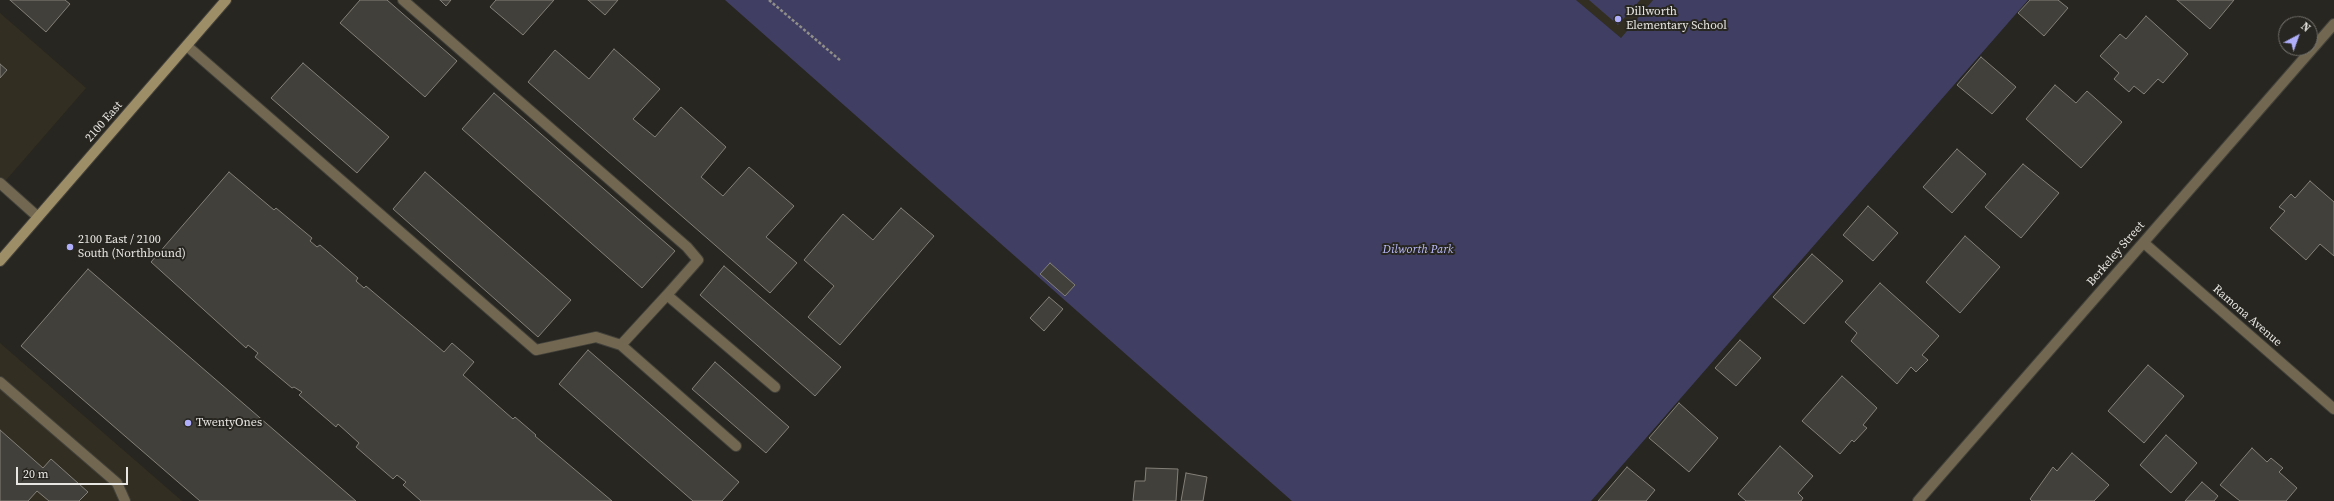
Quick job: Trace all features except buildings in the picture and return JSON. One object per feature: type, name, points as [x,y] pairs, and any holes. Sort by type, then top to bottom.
[{"type":"street","name":"2100 East","points":[[0,261],[226,0]]},
{"type":"street","points":[[403,0],[698,260],[621,345]]},
{"type":"street","name":"Berkeley Street","points":[[1918,501],[2334,24]]},
{"type":"street","points":[[187,46],[536,350],[596,337],[621,345],[736,446]]},
{"type":"street","points":[[0,183],[38,217]]},
{"type":"street","name":"Ramona Avenue","points":[[2144,243],[2334,409]]},
{"type":"street","points":[[667,294],[775,387]]},
{"type":"street","points":[[0,382],[117,483],[125,501]]},
{"type":"path","points":[[769,0],[841,61]]},
{"type":"shaded area","name":"Dillworth Elementary School","points":[[1576,0],[1653,0],[1621,38]]},
{"type":"shaded area","points":[[0,13],[86,88],[0,187]]},
{"type":"shaded area","points":[[0,343],[182,501],[0,501]]},
{"type":"green space","name":"Dilworth Park","points":[[725,0],[1576,0],[1621,38],[1653,0],[2028,0],[1591,501],[1292,501]]},
{"type":"green space","points":[[1589,0],[1640,0],[1618,25]]},
{"type":"place","name":"Dillworth Elementary School","points":[[1618,19]]},
{"type":"place","name":"2100 East / 2100 South (Northbound)","points":[[70,247]]},
{"type":"place","name":"TwentyOnes","points":[[188,423]]}]
